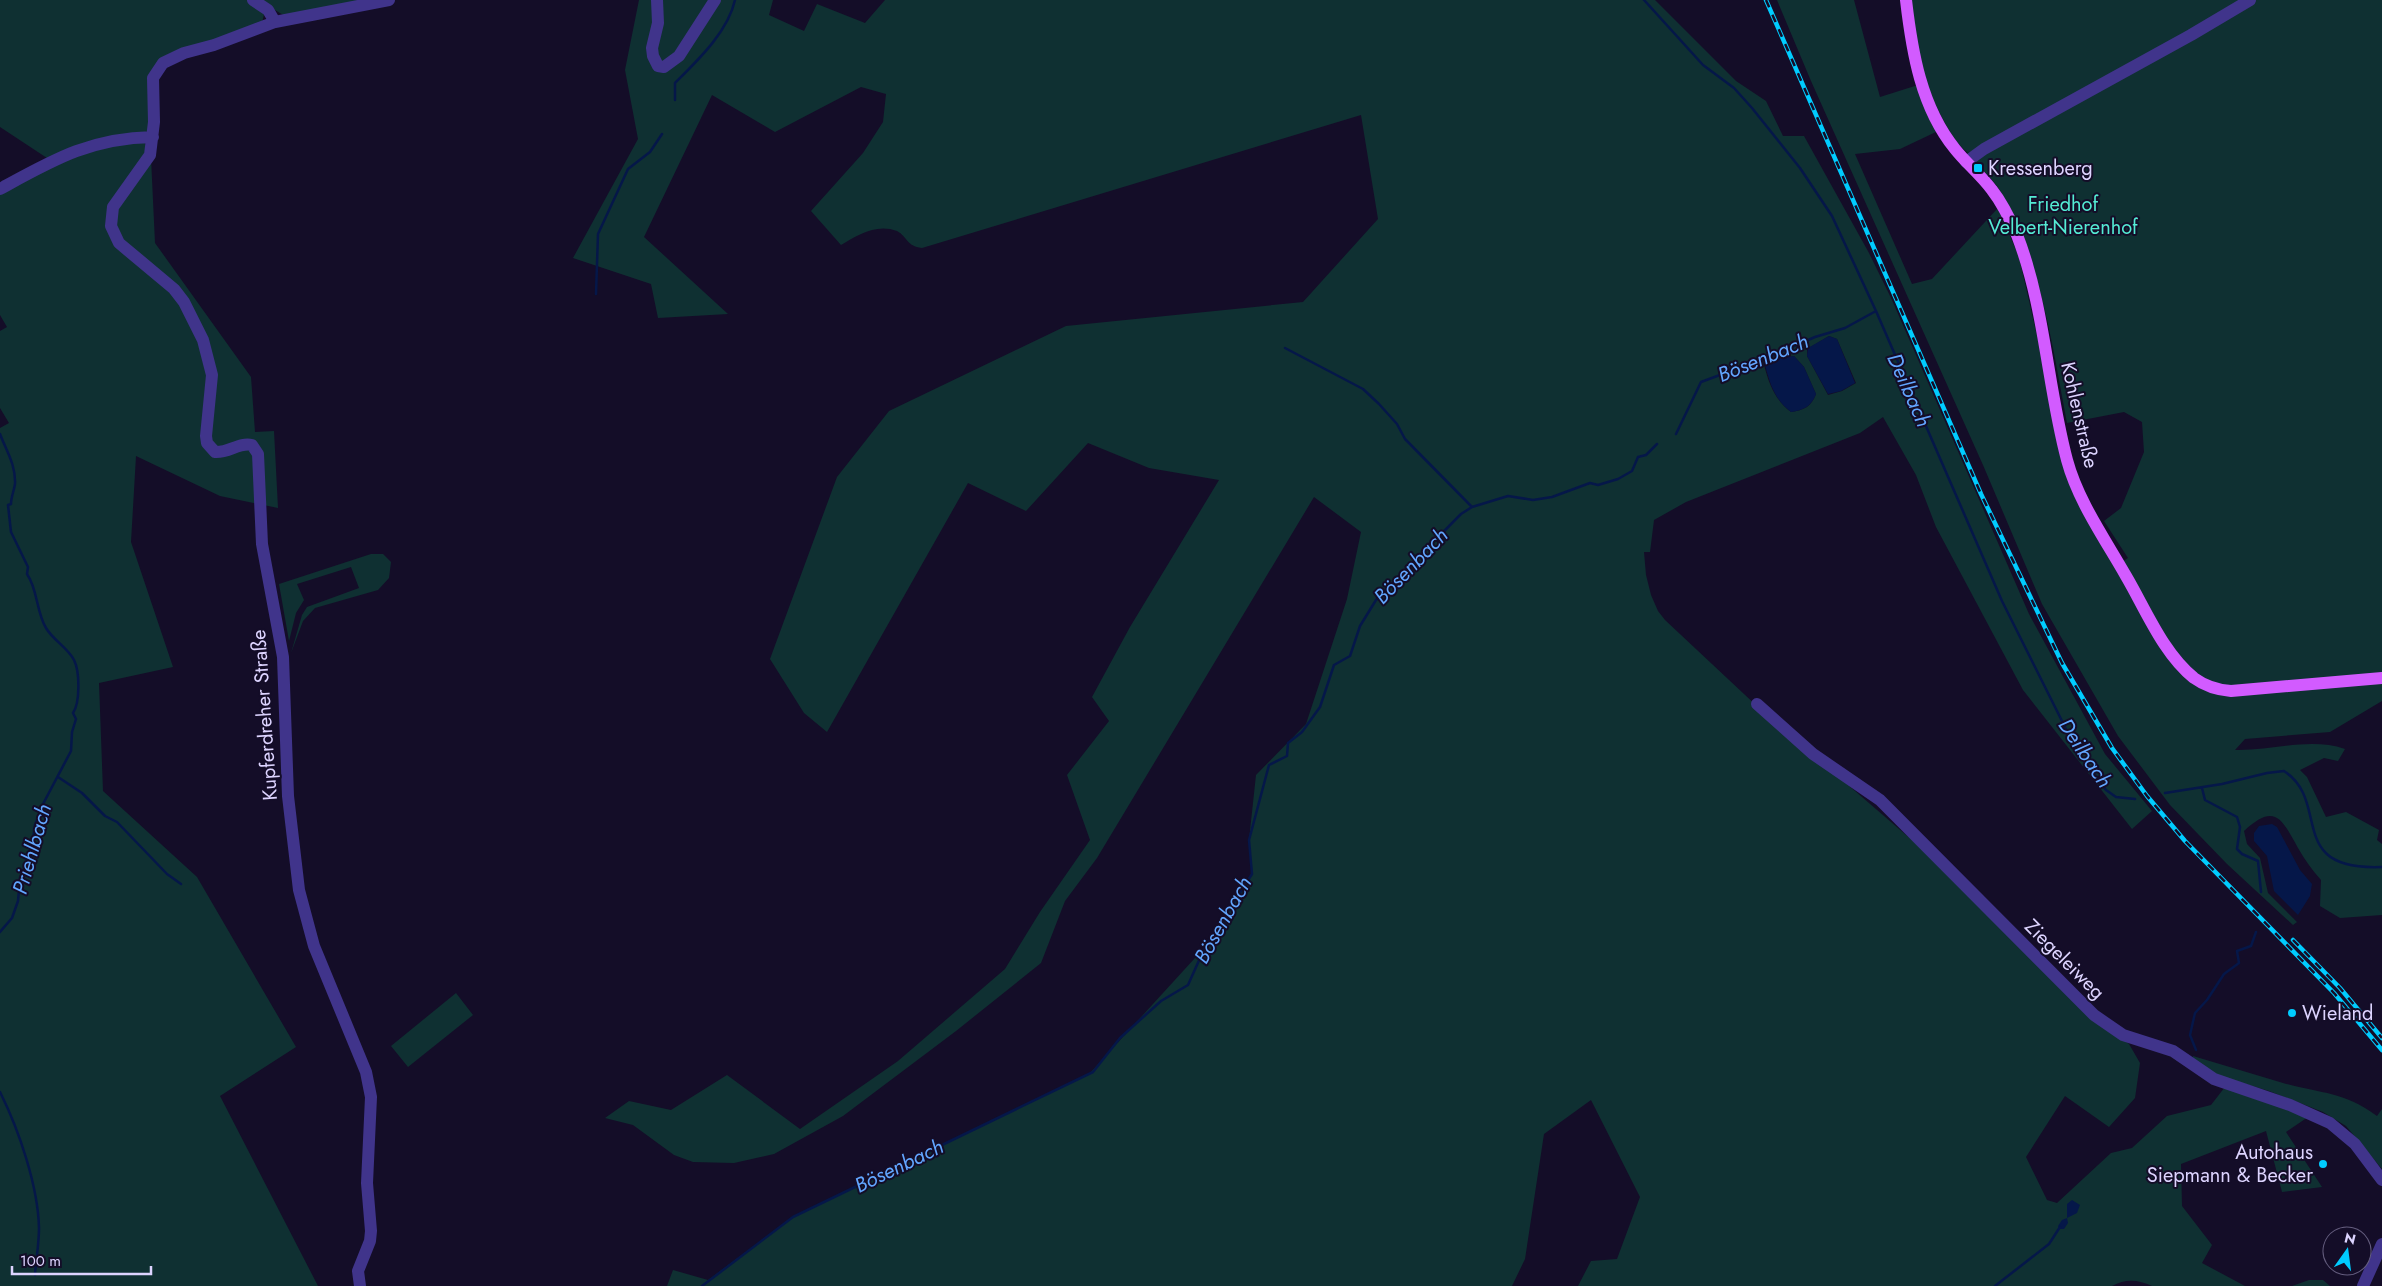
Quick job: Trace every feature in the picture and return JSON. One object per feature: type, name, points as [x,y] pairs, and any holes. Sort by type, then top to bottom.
[{"type":"main road","name":"Kohlenstraße","points":[[1906,0],[1911,43],[1930,104],[1944,134],[1966,162],[1992,189],[2007,212],[2026,261],[2040,314],[2067,460],[2080,495],[2176,660],[2201,682],[2212,688],[2231,691],[2382,678]]},
{"type":"street","points":[[253,0],[268,10],[275,22]]},
{"type":"street","name":"Kupferdreher Straße","points":[[360,1286],[358,1271],[372,1231],[367,1183],[371,1097],[366,1072],[316,953],[298,890],[288,796],[283,663],[262,544],[258,454],[252,445],[246,444],[221,453],[210,449],[206,436],[212,375],[203,340],[184,302],[174,289],[128,252],[114,234],[111,226],[113,207],[150,155],[153,137],[153,78],[163,63],[184,53],[222,42],[275,22],[389,0]]},
{"type":"street","points":[[657,0],[658,23],[653,56],[658,66],[664,67],[679,56],[716,0]]},
{"type":"street","points":[[1966,162],[1984,149],[2191,35],[2250,0]]},
{"type":"street","points":[[0,189],[65,155],[87,146],[108,141],[153,137]]},
{"type":"street","name":"Ziegeleiweg","points":[[1757,704],[1813,754],[1880,800],[2094,1015],[2123,1035],[2172,1051],[2214,1079],[2290,1105],[2330,1124],[2355,1144],[2382,1180]]},
{"type":"street","points":[[2363,1286],[2382,1244]]},
{"type":"green space","points":[[0,0],[248,0],[265,10],[262,23],[160,68],[152,130],[50,160],[0,127]]},
{"type":"green space","points":[[258,0],[377,0],[285,16]]},
{"type":"green space","points":[[639,0],[773,0],[769,15],[804,31],[817,4],[865,23],[885,0],[1655,0],[1736,81],[1766,101],[1783,136],[1804,136],[1869,253],[1892,300],[2029,614],[2105,754],[2152,811],[2132,829],[2023,690],[1936,527],[1916,475],[1883,417],[1860,433],[1686,502],[1654,520],[1650,552],[1644,552],[1646,575],[1651,595],[1658,611],[1665,620],[1760,709],[1935,860],[2108,1028],[2129,1044],[2140,1063],[2135,1098],[2109,1127],[2065,1096],[2026,1157],[2047,1200],[2057,1203],[2111,1153],[2132,1148],[2167,1116],[2211,1105],[2225,1087],[2308,1117],[2286,1132],[2322,1187],[2282,1192],[2266,1131],[2181,1164],[2182,1206],[2212,1245],[2202,1263],[2245,1286],[2152,1286],[2132,1281],[2117,1283],[2112,1286],[1578,1286],[1591,1261],[1617,1259],[1640,1197],[1591,1100],[1544,1134],[1525,1259],[1512,1286],[667,1286],[673,1270],[708,1280],[793,1217],[1090,1073],[1205,947],[1252,874],[1249,840],[1256,775],[1306,724],[1347,599],[1361,532],[1314,497],[1097,858],[1065,901],[1041,963],[956,1031],[843,1116],[774,1154],[734,1163],[693,1162],[674,1155],[633,1125],[605,1118],[629,1101],[671,1110],[727,1075],[800,1129],[898,1061],[1005,969],[1040,912],[1090,840],[1067,775],[1109,721],[1092,697],[1130,627],[1219,480],[1149,468],[1088,443],[1026,511],[968,483],[827,732],[804,713],[770,659],[837,477],[889,411],[1066,326],[1303,302],[1378,219],[1361,115],[922,248],[910,243],[897,231],[882,228],[860,234],[841,245],[811,211],[863,153],[883,122],[886,94],[861,87],[775,132],[712,95],[644,237],[728,314],[658,318],[651,284],[573,258],[638,139],[625,70]],"holes":[[[1829,336],[1837,339],[1856,383],[1842,391],[1828,395],[1807,356],[1807,349]],[[1794,356],[1804,367],[1816,394],[1812,402],[1806,407],[1791,412],[1773,391],[1764,365],[1779,358]]]},
{"type":"green space","name":"Friedhof Velbert-Nierenhof","points":[[1777,0],[1854,0],[1880,97],[1918,85],[1938,131],[1900,149],[1855,154],[1912,284],[1932,279],[1998,208],[2019,257],[2040,349],[2060,456],[2114,567],[2128,558],[2104,521],[2121,508],[2144,452],[2142,422],[2124,412],[2067,423],[2044,307],[2027,251],[2000,191],[1974,161],[2255,0],[2382,0],[2382,701],[2330,732],[2245,739],[2235,750],[2304,744],[2318,744],[2345,749],[2338,761],[2324,758],[2300,770],[2307,777],[2326,817],[2346,812],[2379,830],[2377,840],[2382,844],[2382,915],[2340,918],[2320,906],[2321,880],[2306,861],[2282,822],[2270,816],[2263,817],[2244,831],[2247,844],[2260,858],[2268,893],[2297,922],[2293,925],[2227,864],[2170,805],[2118,736],[2042,604],[1983,465],[1811,81]]},
{"type":"green space","points":[[1911,0],[2245,0],[1968,153],[1952,135],[1926,82],[1919,58]]},
{"type":"green space","points":[[143,139],[151,158],[155,243],[251,377],[255,432],[274,431],[278,508],[220,496],[136,456],[131,542],[173,667],[99,683],[103,791],[197,877],[296,1047],[220,1096],[318,1286],[0,1286],[0,428],[9,423],[0,408],[0,331],[7,327],[0,315],[0,191],[66,156]]},
{"type":"green space","points":[[371,554],[383,554],[391,562],[389,578],[378,590],[315,608],[303,621],[291,653],[302,615],[307,607],[359,588],[351,567],[297,584],[304,600],[296,613],[289,641],[279,584]]},
{"type":"green space","points":[[456,993],[473,1015],[408,1067],[391,1046]]},
{"type":"green space","points":[[2193,1056],[2297,1087],[2342,1097],[2377,1116],[2382,1109],[2382,1169],[2346,1126],[2323,1112],[2269,1091],[2219,1076],[2192,1060]]},
{"type":"green space","points":[[2309,1280],[2323,1280],[2330,1286],[2292,1286]]},
{"type":"water","points":[[1829,336],[1837,339],[1855,383],[1841,391],[1828,394],[1807,356],[1808,348]]},
{"type":"water","points":[[1794,356],[1804,367],[1816,394],[1812,402],[1806,407],[1791,412],[1785,407],[1774,391],[1765,365],[1779,358]]},
{"type":"water","points":[[2272,824],[2277,827],[2300,870],[2312,884],[2310,896],[2298,915],[2274,891],[2267,856],[2254,841],[2254,833],[2259,826]]},
{"type":"water","points":[[2072,1200],[2080,1205],[2077,1213],[2067,1218],[2067,1204]]},
{"type":"water","points":[[2067,1218],[2068,1223],[2064,1229],[2059,1229],[2058,1226],[2062,1220]]},
{"type":"waterway","points":[[675,100],[675,83],[702,56],[719,35],[735,0]]},
{"type":"waterway","name":"Deilbach","points":[[1644,0],[1703,65],[1734,88],[1752,108],[1800,168],[1832,216],[1876,311],[2002,601],[2067,731],[2079,753],[2106,790],[2116,797],[2135,799]]},
{"type":"waterway","points":[[596,294],[598,234],[628,169],[650,152],[662,134]]},
{"type":"waterway","name":"Bösenbach","points":[[1676,434],[1701,382],[1774,355],[1815,337],[1845,328],[1876,311]]},
{"type":"waterway","points":[[1285,348],[1363,389],[1397,424],[1405,439],[1472,507]]},
{"type":"waterway","name":"Priehlbach","points":[[0,434],[15,477],[11,504],[8,505],[11,532],[28,567],[27,574],[31,580],[40,615],[46,628],[74,660],[78,687],[77,702],[73,713],[76,719],[72,732],[71,751],[43,804],[35,825],[30,861],[20,878],[18,901],[12,918],[0,932]]},
{"type":"waterway","name":"Bösenbach","points":[[702,1286],[793,1217],[1093,1072],[1120,1038],[1161,1001],[1188,985],[1205,947],[1252,874],[1249,840],[1269,765],[1287,756],[1288,743],[1302,732],[1320,707],[1334,665],[1350,656],[1360,626],[1376,600],[1461,514],[1472,507],[1508,496],[1533,500],[1552,497],[1590,483],[1598,485],[1618,479],[1632,471],[1638,457],[1646,455],[1657,444]]},
{"type":"waterway","name":"Deilbach","points":[[2165,793],[2222,784],[2267,773],[2284,771],[2298,784],[2306,800],[2314,832],[2321,847],[2332,858],[2352,865],[2382,867]]},
{"type":"waterway","points":[[58,777],[82,793],[105,816],[117,822],[167,874],[181,884]]},
{"type":"waterway","points":[[2202,788],[2205,800],[2237,817],[2240,827],[2237,849],[2242,854],[2258,861],[2261,892]]},
{"type":"waterway","points":[[2196,1050],[2190,1035],[2195,1013],[2207,1000],[2224,974],[2239,963],[2237,951],[2251,946],[2256,932]]},
{"type":"waterway","name":"Priehlbach","points":[[0,1092],[14,1123],[26,1158],[35,1194],[39,1228],[35,1275]]},
{"type":"waterway","points":[[1995,1286],[2049,1244],[2060,1227]]},
{"type":"railway","points":[[1766,0],[1981,494],[2062,663],[2112,748],[2147,796],[2185,841],[2334,993],[2382,1050]]},
{"type":"railway","points":[[2293,940],[2340,988],[2382,1038]]},
{"type":"place","name":"Kressenberg","points":[[1978,168]]},
{"type":"place","name":"Wieland","points":[[2292,1013]]},
{"type":"place","name":"Autohaus Siepmann & Becker","points":[[2323,1164]]}]
